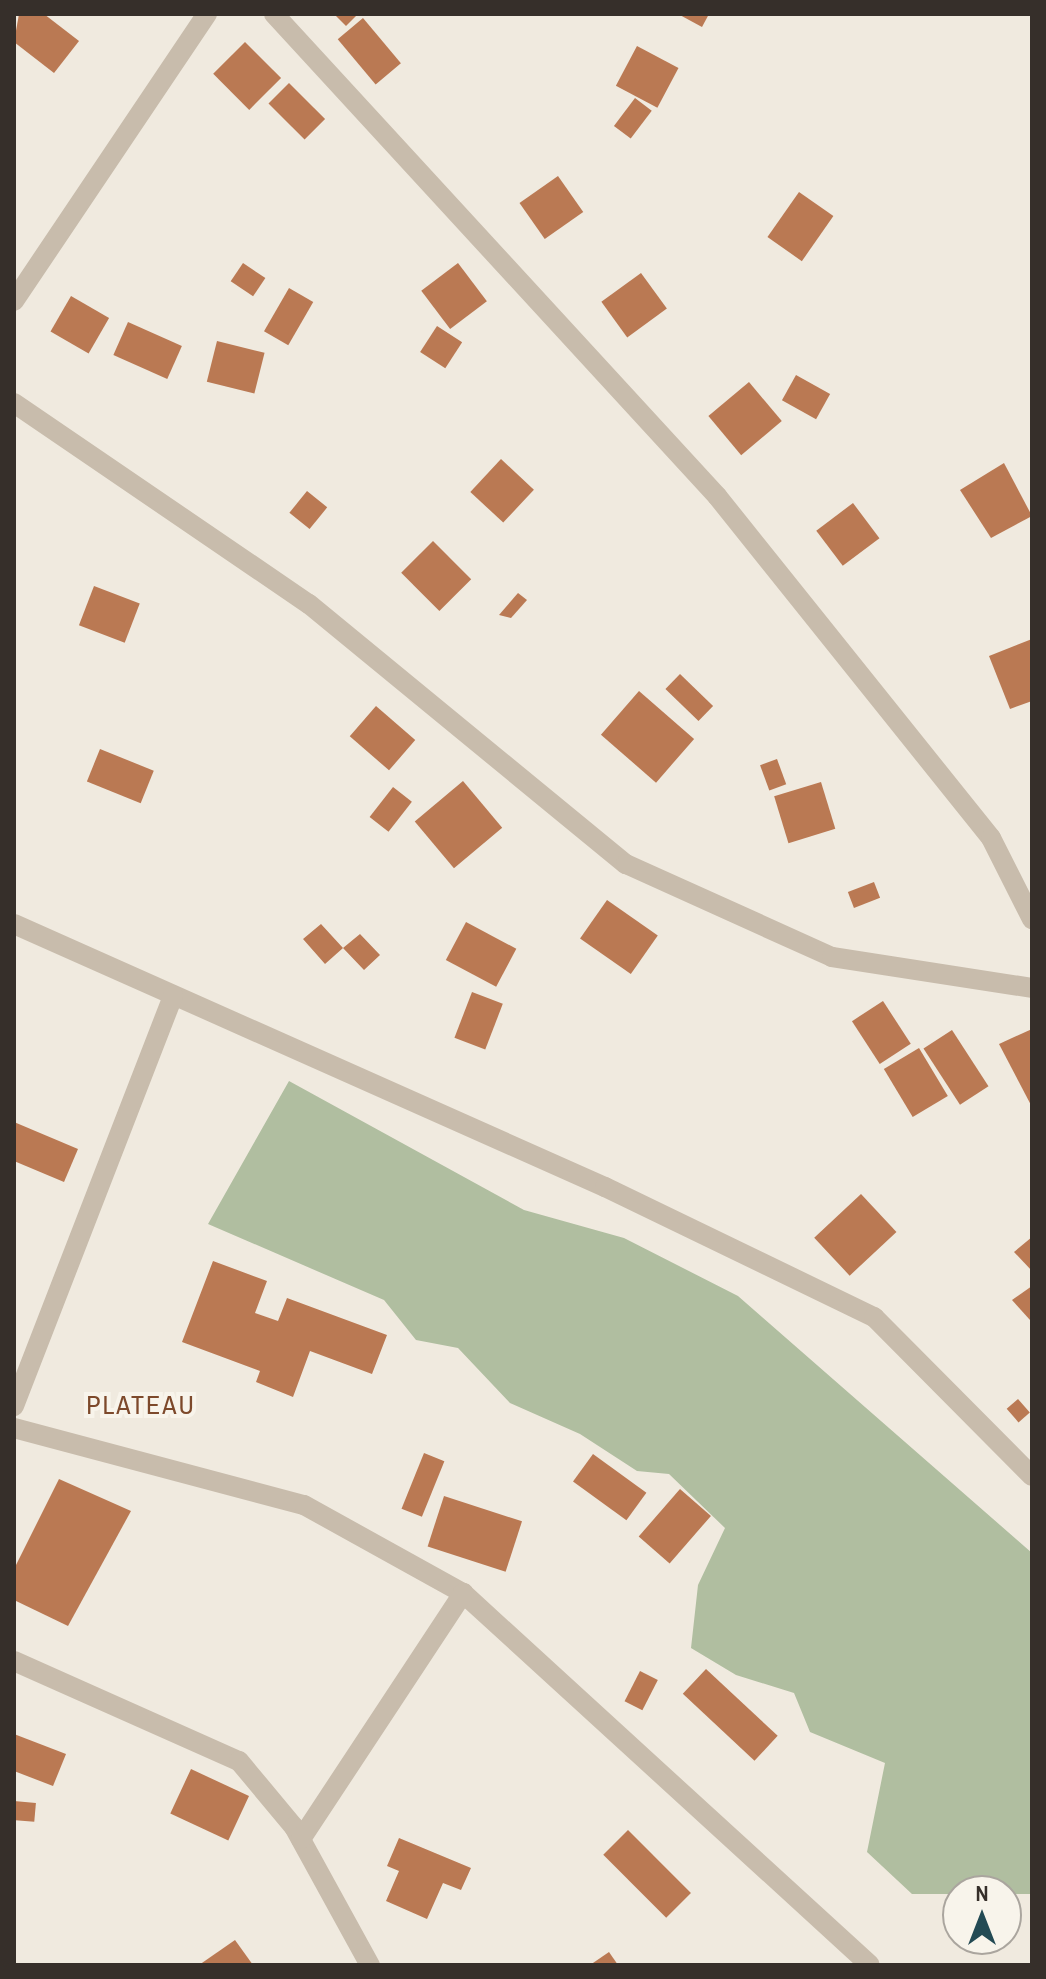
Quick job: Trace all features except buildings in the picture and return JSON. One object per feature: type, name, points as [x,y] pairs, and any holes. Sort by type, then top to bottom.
[{"type":"street","points":[[14,301],[207,14]]},
{"type":"street","points":[[274,14],[717,496],[991,838],[1032,919]]},
{"type":"street","points":[[14,403],[309,604],[626,864],[832,957],[1032,988]]},
{"type":"street","points":[[14,924],[605,1187],[874,1317],[1032,1476]]},
{"type":"street","points":[[14,1406],[173,996]]},
{"type":"street","points":[[14,1428],[304,1505],[463,1593],[870,1965]]},
{"type":"street","points":[[301,1839],[463,1593]]},
{"type":"street","points":[[14,1661],[239,1761],[301,1839],[370,1965]]},
{"type":"green space","points":[[289,1081],[524,1210],[624,1238],[738,1296],[1032,1553],[1032,1894],[1022,1894],[1022,1875],[942,1875],[942,1894],[912,1894],[867,1852],[885,1763],[810,1732],[794,1693],[736,1675],[691,1648],[698,1585],[725,1528],[669,1474],[637,1471],[580,1434],[510,1403],[458,1348],[416,1340],[384,1300],[208,1224]]},
{"type":"district","name":"PLATEAU","points":[[141,1405]]}]
